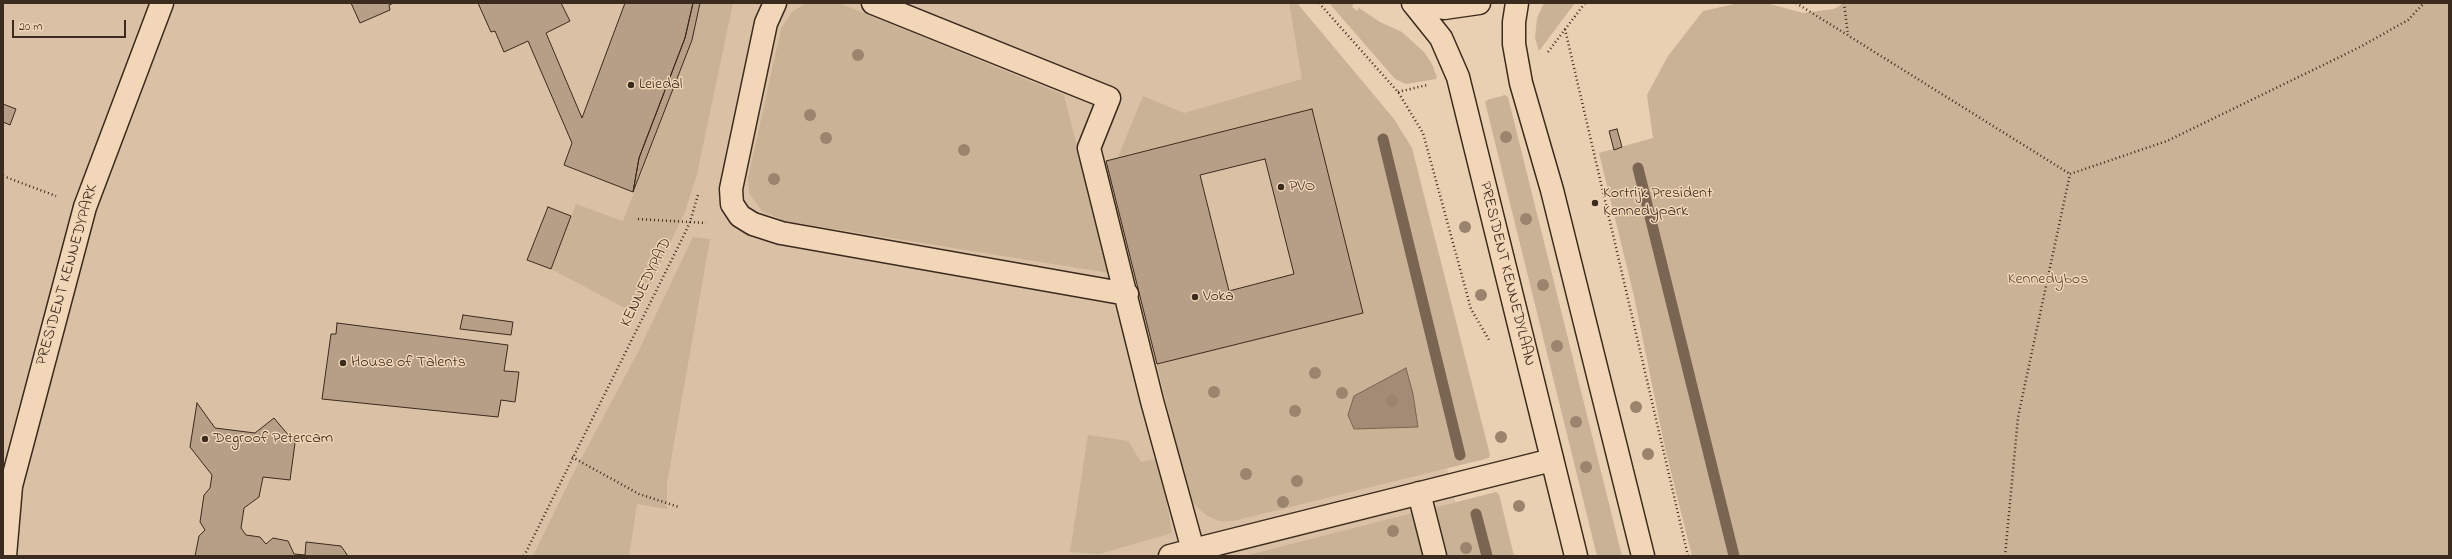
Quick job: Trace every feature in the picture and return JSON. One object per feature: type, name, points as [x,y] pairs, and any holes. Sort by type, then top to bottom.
[{"type":"main road","name":"PRESIDENT KENNEDYPARK","points":[[5,556],[11,486],[85,207],[162,3]]},
{"type":"main road","points":[[775,3],[766,24],[731,189],[732,204],[740,216],[753,224],[781,233],[1127,294]]},
{"type":"main road","points":[[873,3],[1109,98],[1089,148],[1127,294],[1152,401],[1193,550]]},
{"type":"main road","name":"PRESIDENT KENNEDYLAAN","points":[[1413,3],[1444,8],[1479,3]]},
{"type":"main road","name":"PRESIDENT KENNEDYLAAN","points":[[1413,3],[1441,38],[1458,77],[1576,556]]},
{"type":"main road","points":[[1517,3],[1514,22],[1514,44],[1521,83],[1552,190],[1642,556]]},
{"type":"main road","points":[[1171,556],[1552,460]]},
{"type":"main road","points":[[1419,493],[1435,556]]},
{"type":"path","points":[[1319,3],[1398,92],[1423,133],[1471,309],[1489,342]]},
{"type":"path","points":[[1796,3],[2070,174]]},
{"type":"path","points":[[1844,3],[1848,35]]},
{"type":"path","points":[[2070,174],[2167,141],[2360,47],[2408,20],[2424,3]]},
{"type":"path","points":[[1565,29],[1688,556]]},
{"type":"path","points":[[2005,556],[2018,417],[2070,174]]},
{"type":"path","points":[[3,176],[85,207]]},
{"type":"path","name":"KENNEDYPAD","points":[[524,556],[572,457],[629,348],[690,222],[700,187]]},
{"type":"path","points":[[638,219],[690,222]]},
{"type":"path","points":[[572,457],[638,494],[680,507]]},
{"type":"shaded area","points":[[3,3],[1297,3],[1447,468],[1469,556],[3,556]]},
{"type":"shaded area","points":[[1406,368],[1413,394],[1418,427],[1354,429],[1348,415],[1354,396]]},
{"type":"green space","points":[[700,3],[733,3],[697,174],[685,212],[636,314],[551,269],[576,204],[623,221],[692,40]]},
{"type":"green space","points":[[806,3],[839,3],[1064,95],[1109,273],[785,221],[762,211],[749,193],[748,178],[781,29],[792,12]]},
{"type":"green space","points":[[1289,3],[1297,3],[1394,119],[1412,148],[1490,455],[1489,458],[1233,521],[1219,521],[1206,515],[1194,504],[1187,492],[1157,364],[1362,313],[1312,110],[1118,157],[1143,96],[1184,113],[1302,79]]},
{"type":"green space","points":[[1329,3],[1354,3],[1352,7],[1357,11],[1359,8],[1380,22],[1402,32],[1424,52],[1432,64],[1437,77],[1436,79],[1406,84],[1395,79]]},
{"type":"green space","points":[[1544,3],[1575,3],[1539,51],[1535,38],[1537,18]]},
{"type":"green space","name":"Kennedybos","points":[[1739,3],[1766,3],[1803,13],[1834,9],[1844,3],[2449,3],[2449,556],[1692,556],[1665,448],[1634,296],[1599,153],[1653,138],[1647,95],[1668,56],[1703,11]]},
{"type":"green space","points":[[1505,95],[1508,97],[1622,556],[1597,556],[1485,102],[1487,100]]},
{"type":"green space","points":[[693,237],[710,239],[667,483],[667,509],[637,504],[629,556],[533,556],[572,476],[639,350]]},
{"type":"green space","points":[[1088,435],[1128,441],[1141,462],[1159,458],[1172,533],[1099,554],[1070,552]]},
{"type":"green space","points":[[1496,492],[1499,494],[1514,556],[1244,556]]},
{"type":"building","points":[[351,3],[394,3],[389,5],[390,10],[360,23]]},
{"type":"building","name":"Leiedal","points":[[478,3],[561,3],[570,21],[546,33],[582,118],[625,3],[693,3],[685,38],[639,158],[633,192],[564,165],[572,143],[528,41],[504,52],[495,31],[491,32]]},
{"type":"building","points":[[693,3],[700,3],[692,40],[633,192],[639,158],[685,38]]},
{"type":"building","points":[[3,104],[16,109],[10,125],[3,122]]},
{"type":"building","points":[[1312,109],[1363,313],[1157,364],[1106,161]],"holes":[[[1265,159],[1294,274],[1229,291],[1200,175]]]},
{"type":"building","points":[[1617,129],[1622,147],[1614,150],[1609,131]]},
{"type":"building","points":[[548,207],[571,216],[551,269],[527,260]]},
{"type":"building","points":[[463,315],[513,322],[511,335],[460,329]]},
{"type":"building","points":[[337,323],[508,345],[504,371],[519,372],[515,402],[501,400],[498,417],[322,399],[331,334],[336,334]]},
{"type":"building","points":[[197,403],[215,428],[255,433],[274,418],[295,443],[290,480],[263,477],[259,497],[244,508],[241,528],[246,535],[260,537],[266,544],[273,538],[288,541],[294,554],[305,555],[306,542],[341,546],[348,556],[195,556],[199,536],[205,530],[200,522],[204,495],[210,488],[212,475],[190,447]]},
{"type":"waterway","points":[[1383,139],[1460,455]]},
{"type":"waterway","points":[[1638,168],[1734,556]]},
{"type":"waterway","points":[[1476,514],[1487,556]]},
{"type":"place","name":"Leiedal","points":[[631,85]]},
{"type":"place","name":"PVO","points":[[1281,187]]},
{"type":"place","name":"Kortrijk President Kennedypark","points":[[1595,203]]},
{"type":"place","name":"Voka","points":[[1195,297]]},
{"type":"place","name":"House of Talents","points":[[343,363]]},
{"type":"place","name":"Degroof Petercam","points":[[205,439]]}]
